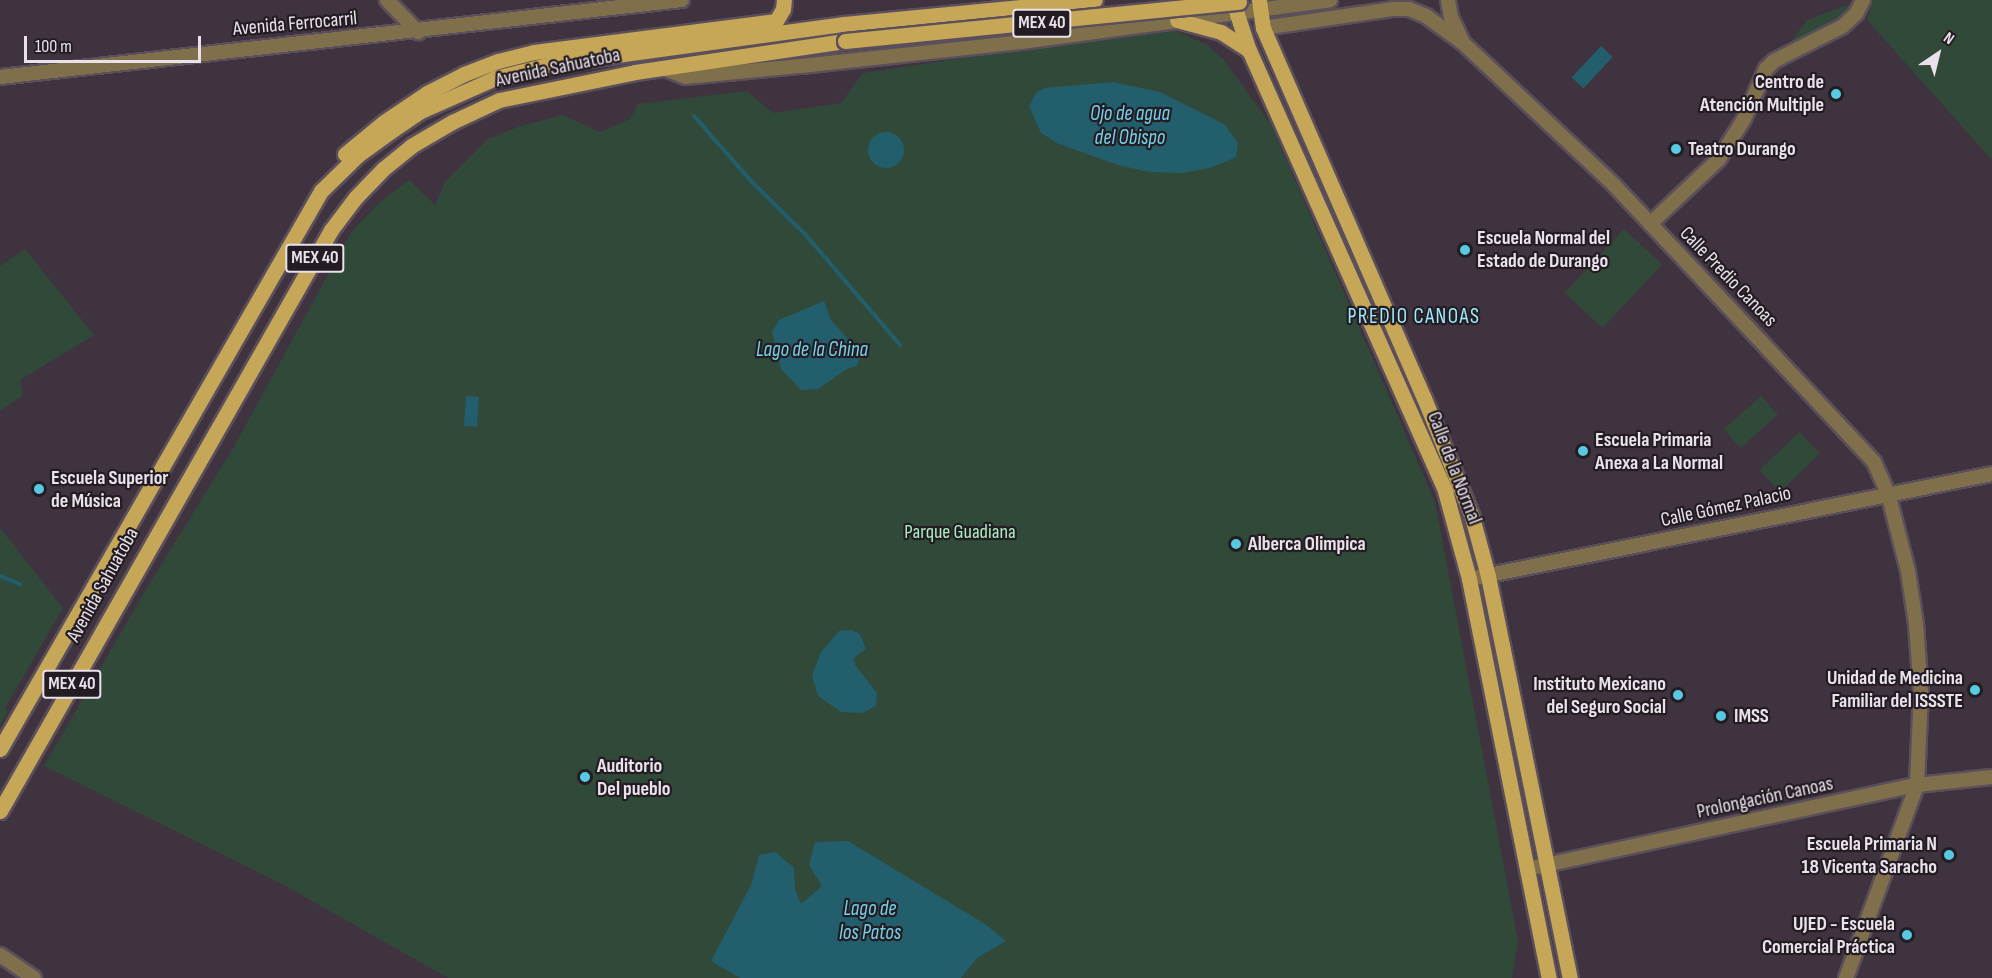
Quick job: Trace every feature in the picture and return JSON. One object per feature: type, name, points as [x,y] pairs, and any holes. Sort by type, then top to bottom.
[{"type":"main road","points":[[321,191],[333,165],[359,142],[427,93],[464,74],[534,52],[776,21],[783,9],[784,0]]},
{"type":"main road","name":"Avenida Sahuatoba","points":[[0,749],[117,542],[321,191],[358,155],[421,111],[495,78],[551,64],[844,24],[1095,0]]},
{"type":"main road","name":"Avenida Sahuatoba","points":[[0,811],[143,556],[331,230],[356,197],[383,169],[411,146],[452,122],[499,100],[532,92],[665,69],[844,41],[1257,4]]},
{"type":"main road","name":"Calle de la Normal","points":[[1257,4],[1263,28],[1463,490],[1488,576],[1570,978]]},
{"type":"main road","name":"Calle de la Normal","points":[[1236,7],[1249,50],[1436,470],[1469,579],[1549,978]]},
{"type":"main road","points":[[1177,20],[1221,32],[1249,50],[1270,44]]},
{"type":"street","name":"Avenida Ferrocarril","points":[[0,77],[260,46],[418,32],[616,4],[682,0]]},
{"type":"street","points":[[665,69],[686,77],[1021,42],[1177,20],[1257,4],[1330,0]]},
{"type":"street","points":[[1448,0],[1450,17],[1463,43]]},
{"type":"street","points":[[1650,224],[1719,159],[1743,119],[1766,69],[1774,61],[1843,26],[1856,14],[1863,0]]},
{"type":"street","points":[[395,3],[418,32]]},
{"type":"street","name":"Calle Predio Canoas","points":[[1263,28],[1409,9],[1426,16],[1463,43],[1579,152],[1874,462],[1888,493],[1908,571],[1916,624],[1921,692],[1917,785],[1846,978]]},
{"type":"street","name":"Calle Gómez Palacio","points":[[1469,579],[1888,493],[1992,474]]},
{"type":"street","name":"Prolongación Canoas","points":[[1527,869],[1917,785],[1992,777]]},
{"type":"street","points":[[0,955],[34,978]]},
{"type":"green space","points":[[1873,0],[1992,0],[1992,160],[1867,20]]},
{"type":"green space","points":[[1856,2],[1839,24],[1785,50],[1807,20]]},
{"type":"green space","name":"Parque Guadiana","points":[[1167,27],[1206,44],[1224,60],[1271,125],[1435,502],[1518,941],[1512,978],[448,978],[284,885],[44,766],[145,591],[232,450],[352,231],[381,201],[409,180],[435,205],[445,182],[488,139],[521,126],[563,115],[600,132],[630,119],[638,104],[747,91],[773,113],[841,103],[863,73]]},
{"type":"green space","points":[[1624,229],[1662,264],[1603,328],[1565,293]]},
{"type":"green space","points":[[25,249],[94,335],[20,380],[23,395],[0,411],[0,266]]},
{"type":"green space","points":[[1761,396],[1778,415],[1741,448],[1724,429]]},
{"type":"green space","points":[[1799,432],[1820,454],[1780,492],[1759,470]]},
{"type":"green space","points":[[0,528],[63,608],[5,708],[8,711],[0,725]]},
{"type":"water","points":[[1601,46],[1613,57],[1583,88],[1572,77]]},
{"type":"water","name":"Ojo de agua del Obispo","points":[[1113,82],[1160,92],[1224,124],[1238,143],[1236,157],[1210,168],[1183,173],[1149,172],[1118,165],[1059,144],[1041,133],[1029,106],[1036,93],[1044,88]]},
{"type":"water","points":[[886,132],[898,138],[904,150],[898,162],[886,168],[874,162],[868,150],[874,138]]},
{"type":"water","name":"Lago de la China","points":[[824,301],[831,320],[856,348],[859,358],[857,366],[847,369],[818,389],[801,390],[781,369],[772,332],[779,320]]},
{"type":"water","points":[[466,396],[479,397],[477,427],[464,426]]},
{"type":"water","points":[[851,630],[860,634],[866,649],[854,658],[855,665],[877,693],[876,706],[863,713],[841,712],[818,696],[812,675],[821,652],[839,631]]},
{"type":"water","name":"Lago de los Patos","points":[[848,841],[985,924],[1006,941],[977,958],[961,978],[740,978],[711,961],[751,885],[759,855],[775,852],[794,868],[795,889],[801,904],[822,886],[809,865],[815,842]]},
{"type":"waterway","points":[[694,116],[752,182],[805,234],[900,345]]},
{"type":"waterway","points":[[0,576],[20,584]]},
{"type":"place","name":"Centro de Atención Multiple","points":[[1836,94]]},
{"type":"place","name":"Teatro Durango","points":[[1676,149]]},
{"type":"place","name":"Escuela Normal del Estado de Durango","points":[[1465,250]]},
{"type":"place","name":"Escuela Primaria Anexa a La Normal","points":[[1583,451]]},
{"type":"place","name":"Escuela Superior de Música","points":[[39,489]]},
{"type":"place","name":"Alberca Olimpica","points":[[1236,544]]},
{"type":"place","name":"Unidad de Medicina Familiar del ISSSTE","points":[[1975,690]]},
{"type":"place","name":"Instituto Mexicano del Seguro Social","points":[[1678,695]]},
{"type":"place","name":"IMSS","points":[[1721,716]]},
{"type":"place","name":"Auditorio Del pueblo","points":[[585,777]]},
{"type":"place","name":"Escuela Primaria N 18 Vicenta Saracho","points":[[1949,855]]},
{"type":"place","name":"UJED - Escuela Comercial Práctica","points":[[1907,935]]},
{"type":"district","name":"PREDIO CANOAS","points":[[1414,317]]}]
